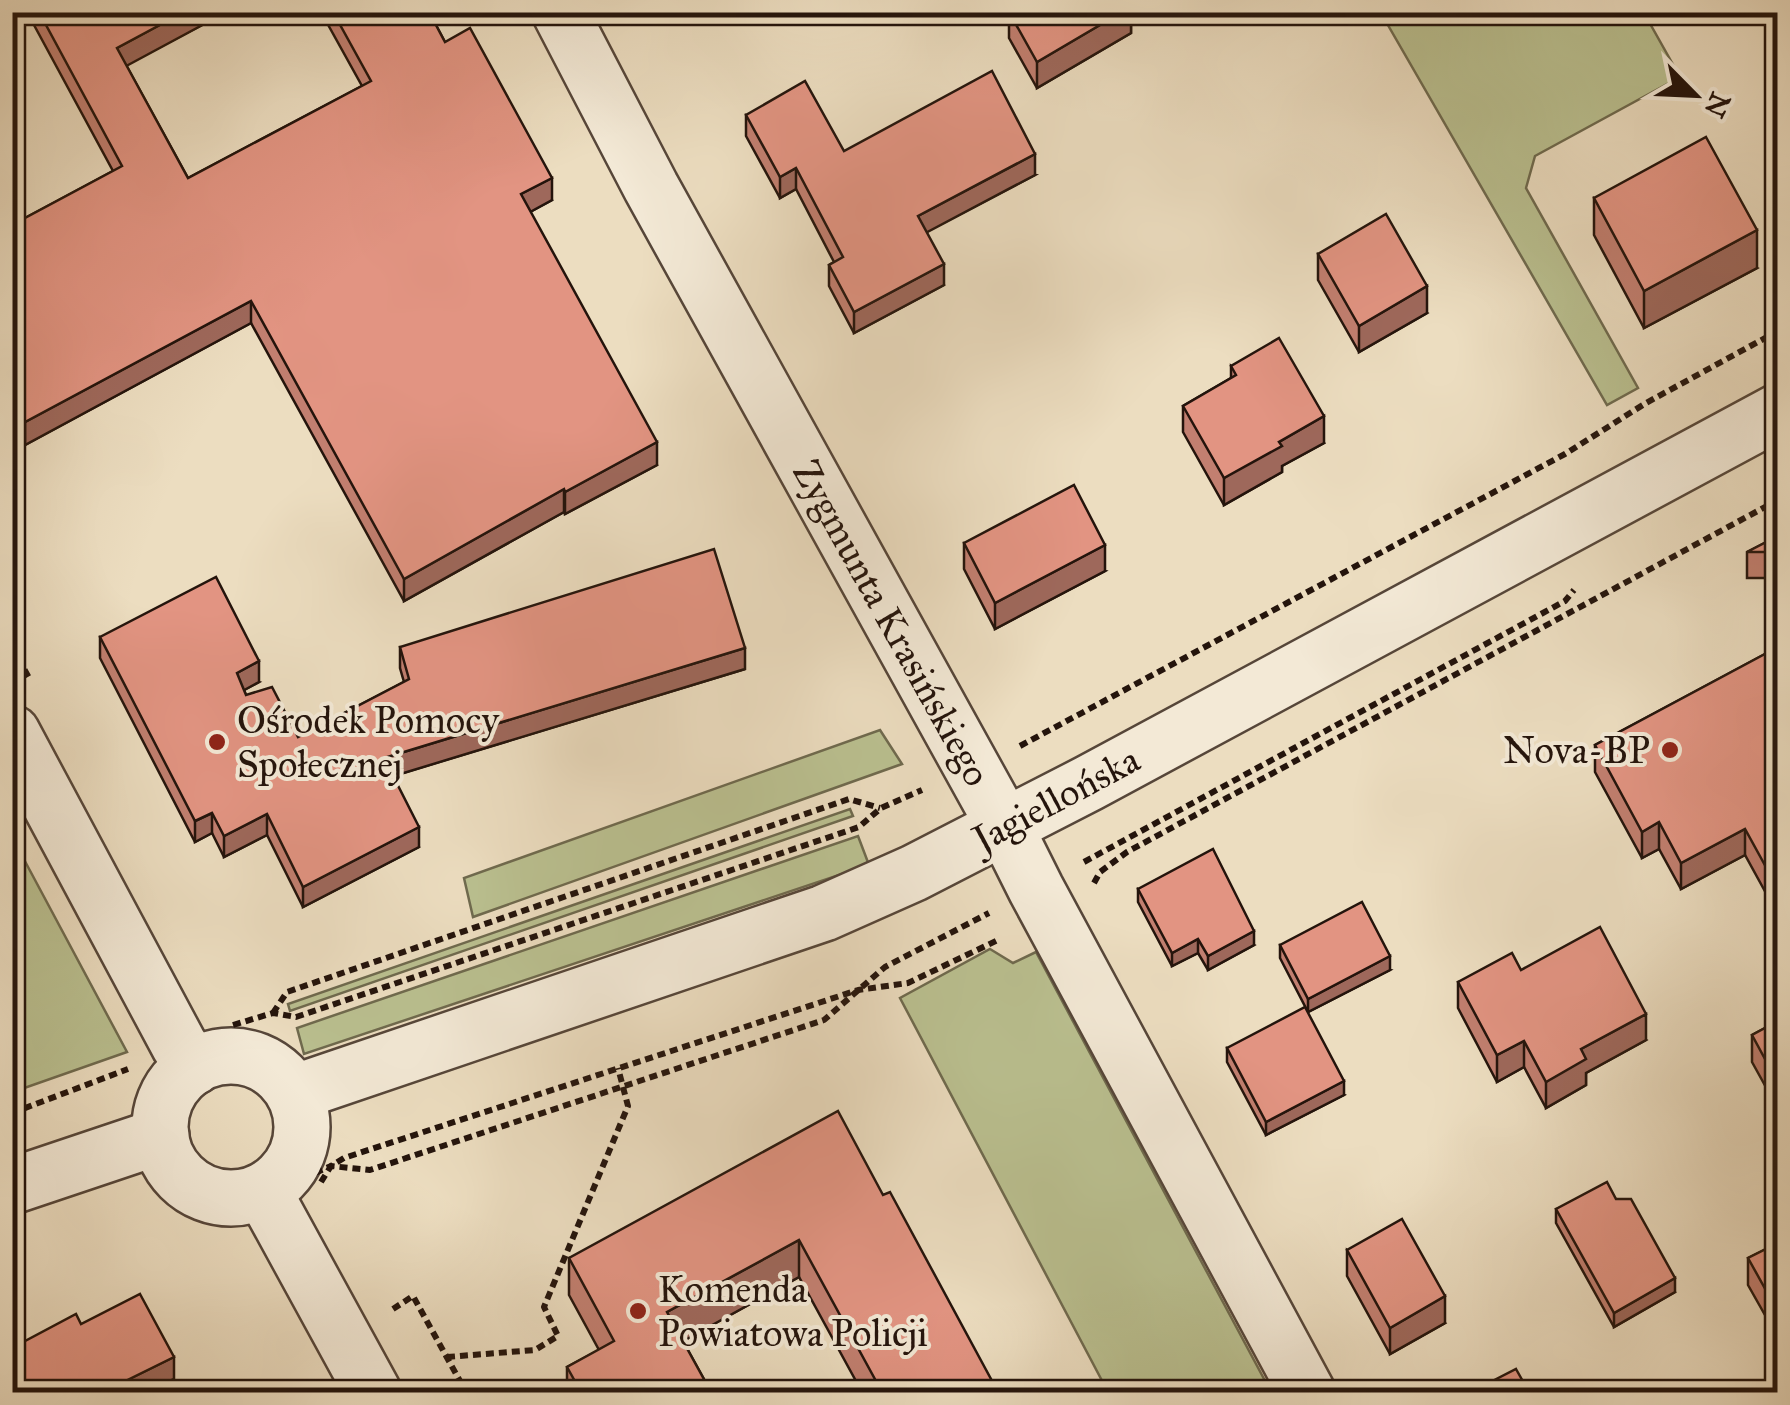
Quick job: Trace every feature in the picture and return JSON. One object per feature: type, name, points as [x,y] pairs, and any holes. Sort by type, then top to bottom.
[{"type":"street","name":"Zygmunta Krasińskiego","points":[[560,12],[651,187],[1005,826],[1307,1392]]},
{"type":"street","name":"Jagiellońska","points":[[294,1093],[824,912],[914,873],[1778,412]]},
{"type":"street","points":[[12,733],[185,1053],[211,1059],[250,1058],[282,1077],[294,1093],[302,1130],[299,1148],[292,1166],[279,1180],[372,1392]]},
{"type":"street","points":[[185,1053],[178,1080],[161,1115],[165,1154],[175,1171],[189,1185],[225,1198],[287,1193]]},
{"type":"street","points":[[12,1186],[161,1136]]},
{"type":"path","points":[[973,768],[1058,728],[1565,454],[1646,403],[1778,331]]},
{"type":"path","points":[[1090,890],[1100,872],[1128,852],[1778,500]]},
{"type":"path","points":[[12,1113],[185,1053],[273,1013],[286,992],[849,800],[882,808],[859,827],[296,1017],[273,1013]]},
{"type":"path","points":[[287,1193],[344,1158],[858,990],[908,983],[1009,935]]},
{"type":"path","points":[[447,1358],[536,1350],[558,1336],[544,1307],[628,1106],[618,1068]]},
{"type":"green space","points":[[1381,13],[1644,13],[1680,77],[1535,156],[1526,188],[1638,388],[1607,405]]},
{"type":"green space","points":[[880,730],[902,764],[473,917],[464,878]]},
{"type":"green space","points":[[850,809],[853,816],[290,1011],[288,1004]]},
{"type":"green space","points":[[858,836],[869,865],[304,1054],[297,1028]]},
{"type":"green space","points":[[12,837],[127,1052],[13,1092],[12,1092]]},
{"type":"green space","points":[[990,949],[1013,963],[1036,952],[1271,1392],[1108,1392],[900,998]]},
{"type":"building","points":[[39,12],[184,12],[117,48],[188,178],[371,81],[333,12],[429,12],[445,42],[470,28],[552,178],[521,194],[657,442],[404,579],[251,301],[25,422],[12,399],[12,225],[122,166]]},
{"type":"building","points":[[1009,12],[1122,12],[1037,62]]},
{"type":"building","points":[[992,71],[1035,154],[918,216],[944,264],[854,312],[829,265],[843,257],[796,168],[780,177],[746,115],[805,81],[844,151]]},
{"type":"building","points":[[1706,137],[1757,230],[1644,291],[1594,198]]},
{"type":"building","points":[[1386,214],[1427,286],[1359,326],[1318,254]]},
{"type":"building","points":[[1279,338],[1324,416],[1279,442],[1282,446],[1224,478],[1183,406],[1236,375],[1231,366]]},
{"type":"building","points":[[1074,485],[1105,545],[995,603],[964,543]]},
{"type":"building","points":[[1778,536],[1778,552],[1747,552]]},
{"type":"building","points":[[714,549],[745,648],[384,758],[419,827],[303,887],[267,814],[224,836],[212,813],[195,821],[100,637],[216,577],[259,661],[237,673],[246,695],[272,687],[298,737],[409,679],[400,647]]},
{"type":"building","points":[[1778,647],[1778,889],[1745,829],[1681,863],[1659,822],[1642,832],[1595,745]]},
{"type":"building","points":[[1213,849],[1254,931],[1208,956],[1198,939],[1172,953],[1138,889]]},
{"type":"building","points":[[1362,902],[1390,956],[1308,999],[1280,945]]},
{"type":"building","points":[[1600,927],[1646,1014],[1581,1049],[1586,1059],[1546,1082],[1524,1041],[1497,1055],[1458,982],[1512,953],[1521,970]]},
{"type":"building","points":[[1305,1007],[1344,1081],[1266,1122],[1227,1048]]},
{"type":"building","points":[[1778,1021],[1778,1083],[1752,1035]]},
{"type":"building","points":[[838,1111],[883,1195],[890,1192],[998,1392],[882,1392],[799,1240],[667,1312],[711,1392],[581,1392],[567,1367],[614,1341],[569,1258]]},
{"type":"building","points":[[1607,1182],[1616,1199],[1631,1199],[1675,1278],[1614,1313],[1556,1209]]},
{"type":"building","points":[[1402,1219],[1445,1296],[1390,1328],[1347,1250]]},
{"type":"building","points":[[1778,1243],[1778,1312],[1748,1258]]},
{"type":"building","points":[[140,1294],[174,1357],[103,1392],[12,1392],[12,1348],[76,1314],[81,1324]]},
{"type":"building","points":[[1516,1369],[1529,1392],[1471,1392]]},
{"type":"place","name":"Ośrodek Pomocy Społecznej","points":[[217,742]]},
{"type":"place","name":"Nova-BP","points":[[1670,750]]},
{"type":"place","name":"Komenda Powiatowa Policji","points":[[638,1311]]}]
